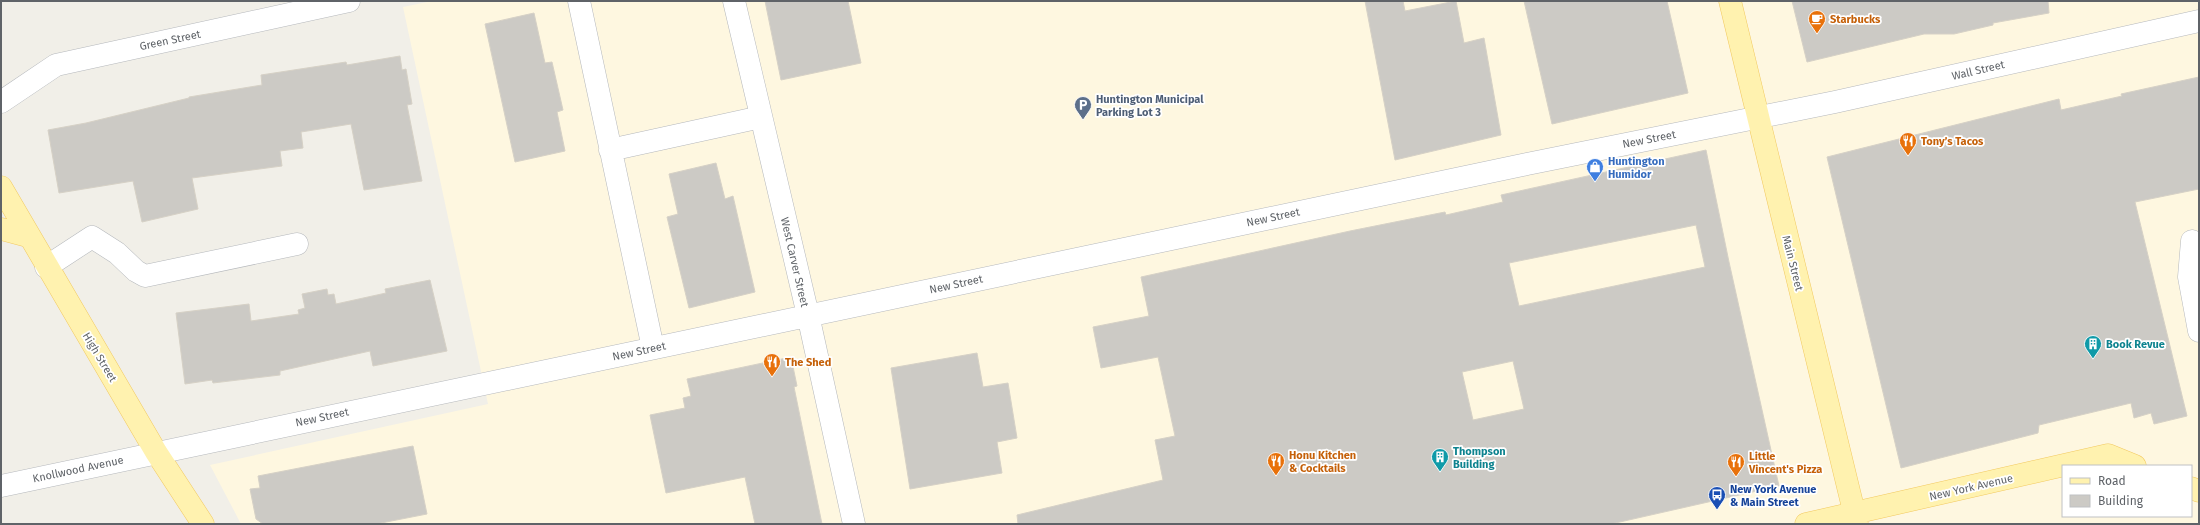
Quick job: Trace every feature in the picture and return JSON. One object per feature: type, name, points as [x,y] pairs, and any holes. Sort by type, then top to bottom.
[{"type":"main road","name":"Main Street","points":[[1730,1],[1855,519]]},
{"type":"main road","name":"High Street","points":[[1,188],[156,452],[203,524]]},
{"type":"main road","points":[[1,229],[28,236]]},
{"type":"main road","name":"New York Avenue","points":[[2072,465],[2108,456],[2132,465]]},
{"type":"main road","name":"New York Avenue","points":[[1806,524],[1855,519],[2062,467]]},
{"type":"street","name":"Green Street","points":[[1,102],[56,65],[349,1]]},
{"type":"street","points":[[579,1],[653,348]]},
{"type":"street","name":"West Carver Street","points":[[734,1],[808,315],[854,524]]},
{"type":"street","name":"Wall Street","points":[[1757,117],[1835,102],[2199,21]]},
{"type":"street","points":[[610,150],[761,117]]},
{"type":"street","name":"New Street","points":[[156,452],[1757,117]]},
{"type":"street","points":[[46,266],[92,237],[117,253],[136,271],[145,276],[297,244]]},
{"type":"street","points":[[2192,241],[2189,277],[2199,331]]},
{"type":"street","name":"Knollwood Avenue","points":[[1,486],[156,452]]},
{"type":"shaded area","points":[[432,1],[2199,1],[2199,524],[241,524],[210,465],[488,404],[403,7]]},
{"type":"building","points":[[765,1],[848,1],[861,63],[781,80]]},
{"type":"building","points":[[1365,1],[1403,1],[1405,11],[1456,1],[1464,43],[1484,38],[1501,135],[1395,160]]},
{"type":"building","points":[[1524,1],[1667,1],[1688,93],[1552,124]]},
{"type":"building","points":[[1792,1],[2048,1],[2049,13],[1993,23],[1993,25],[1954,34],[1924,34],[1807,62]]},
{"type":"building","points":[[534,13],[545,63],[552,62],[563,110],[557,112],[565,151],[515,162],[485,24]]},
{"type":"building","points":[[400,56],[402,70],[406,69],[412,104],[407,105],[422,181],[364,190],[351,124],[301,132],[303,148],[280,151],[282,166],[192,178],[198,209],[142,222],[133,181],[59,193],[48,130],[86,123],[189,97],[262,85],[261,75],[346,62],[347,65]]},
{"type":"building","points":[[2199,77],[2199,189],[2135,202],[2187,416],[2154,424],[2151,413],[2134,418],[2131,403],[2039,425],[2038,433],[1901,468],[1827,157],[2059,99],[2061,110],[2122,96],[2121,94]]},
{"type":"building","points":[[1706,150],[1729,262],[1779,486],[1611,524],[1018,524],[1017,515],[1163,480],[1155,440],[1175,436],[1158,357],[1101,368],[1093,327],[1149,316],[1141,277],[1350,231],[1445,212],[1446,215],[1503,202],[1501,195]],"holes":[[[1696,225],[1705,267],[1519,306],[1509,263]],[[1513,361],[1524,409],[1473,420],[1462,372]]]},
{"type":"building","points":[[716,163],[725,199],[733,196],[755,292],[689,308],[667,217],[678,214],[669,174]]},
{"type":"building","points":[[430,280],[447,351],[373,366],[370,351],[280,371],[280,375],[213,383],[212,380],[185,384],[176,313],[249,304],[251,321],[299,314],[298,310],[305,308],[302,294],[327,289],[328,295],[334,294],[336,304],[386,293],[385,289]]},
{"type":"building","points":[[977,353],[983,387],[1008,383],[1017,438],[997,442],[1002,473],[910,489],[891,368]]},
{"type":"building","points":[[791,357],[797,386],[794,387],[822,524],[755,524],[745,477],[666,493],[650,415],[685,408],[683,398],[691,396],[687,379]]},
{"type":"building","points":[[413,446],[427,514],[376,524],[263,524],[256,519],[250,489],[260,488],[258,476]]},
{"type":"place","name":"Starbucks","points":[[1817,34]]},
{"type":"place","name":"Huntington Municipal Parking Lot 3","points":[[1083,120]]},
{"type":"place","name":"Tony’s Tacos","points":[[1908,156]]},
{"type":"place","name":"Huntington Humidor","points":[[1595,182]]},
{"type":"place","name":"Book Revue","points":[[2093,359]]},
{"type":"place","name":"The Shed","points":[[772,377]]},
{"type":"place","name":"Thompson Building","points":[[1440,472]]},
{"type":"place","name":"Honu Kitchen & Cocktails","points":[[1276,476]]},
{"type":"place","name":"Little Vincent's Pizza","points":[[1736,477]]},
{"type":"place","name":"New York Avenue & Main Street","points":[[1717,510]]}]
